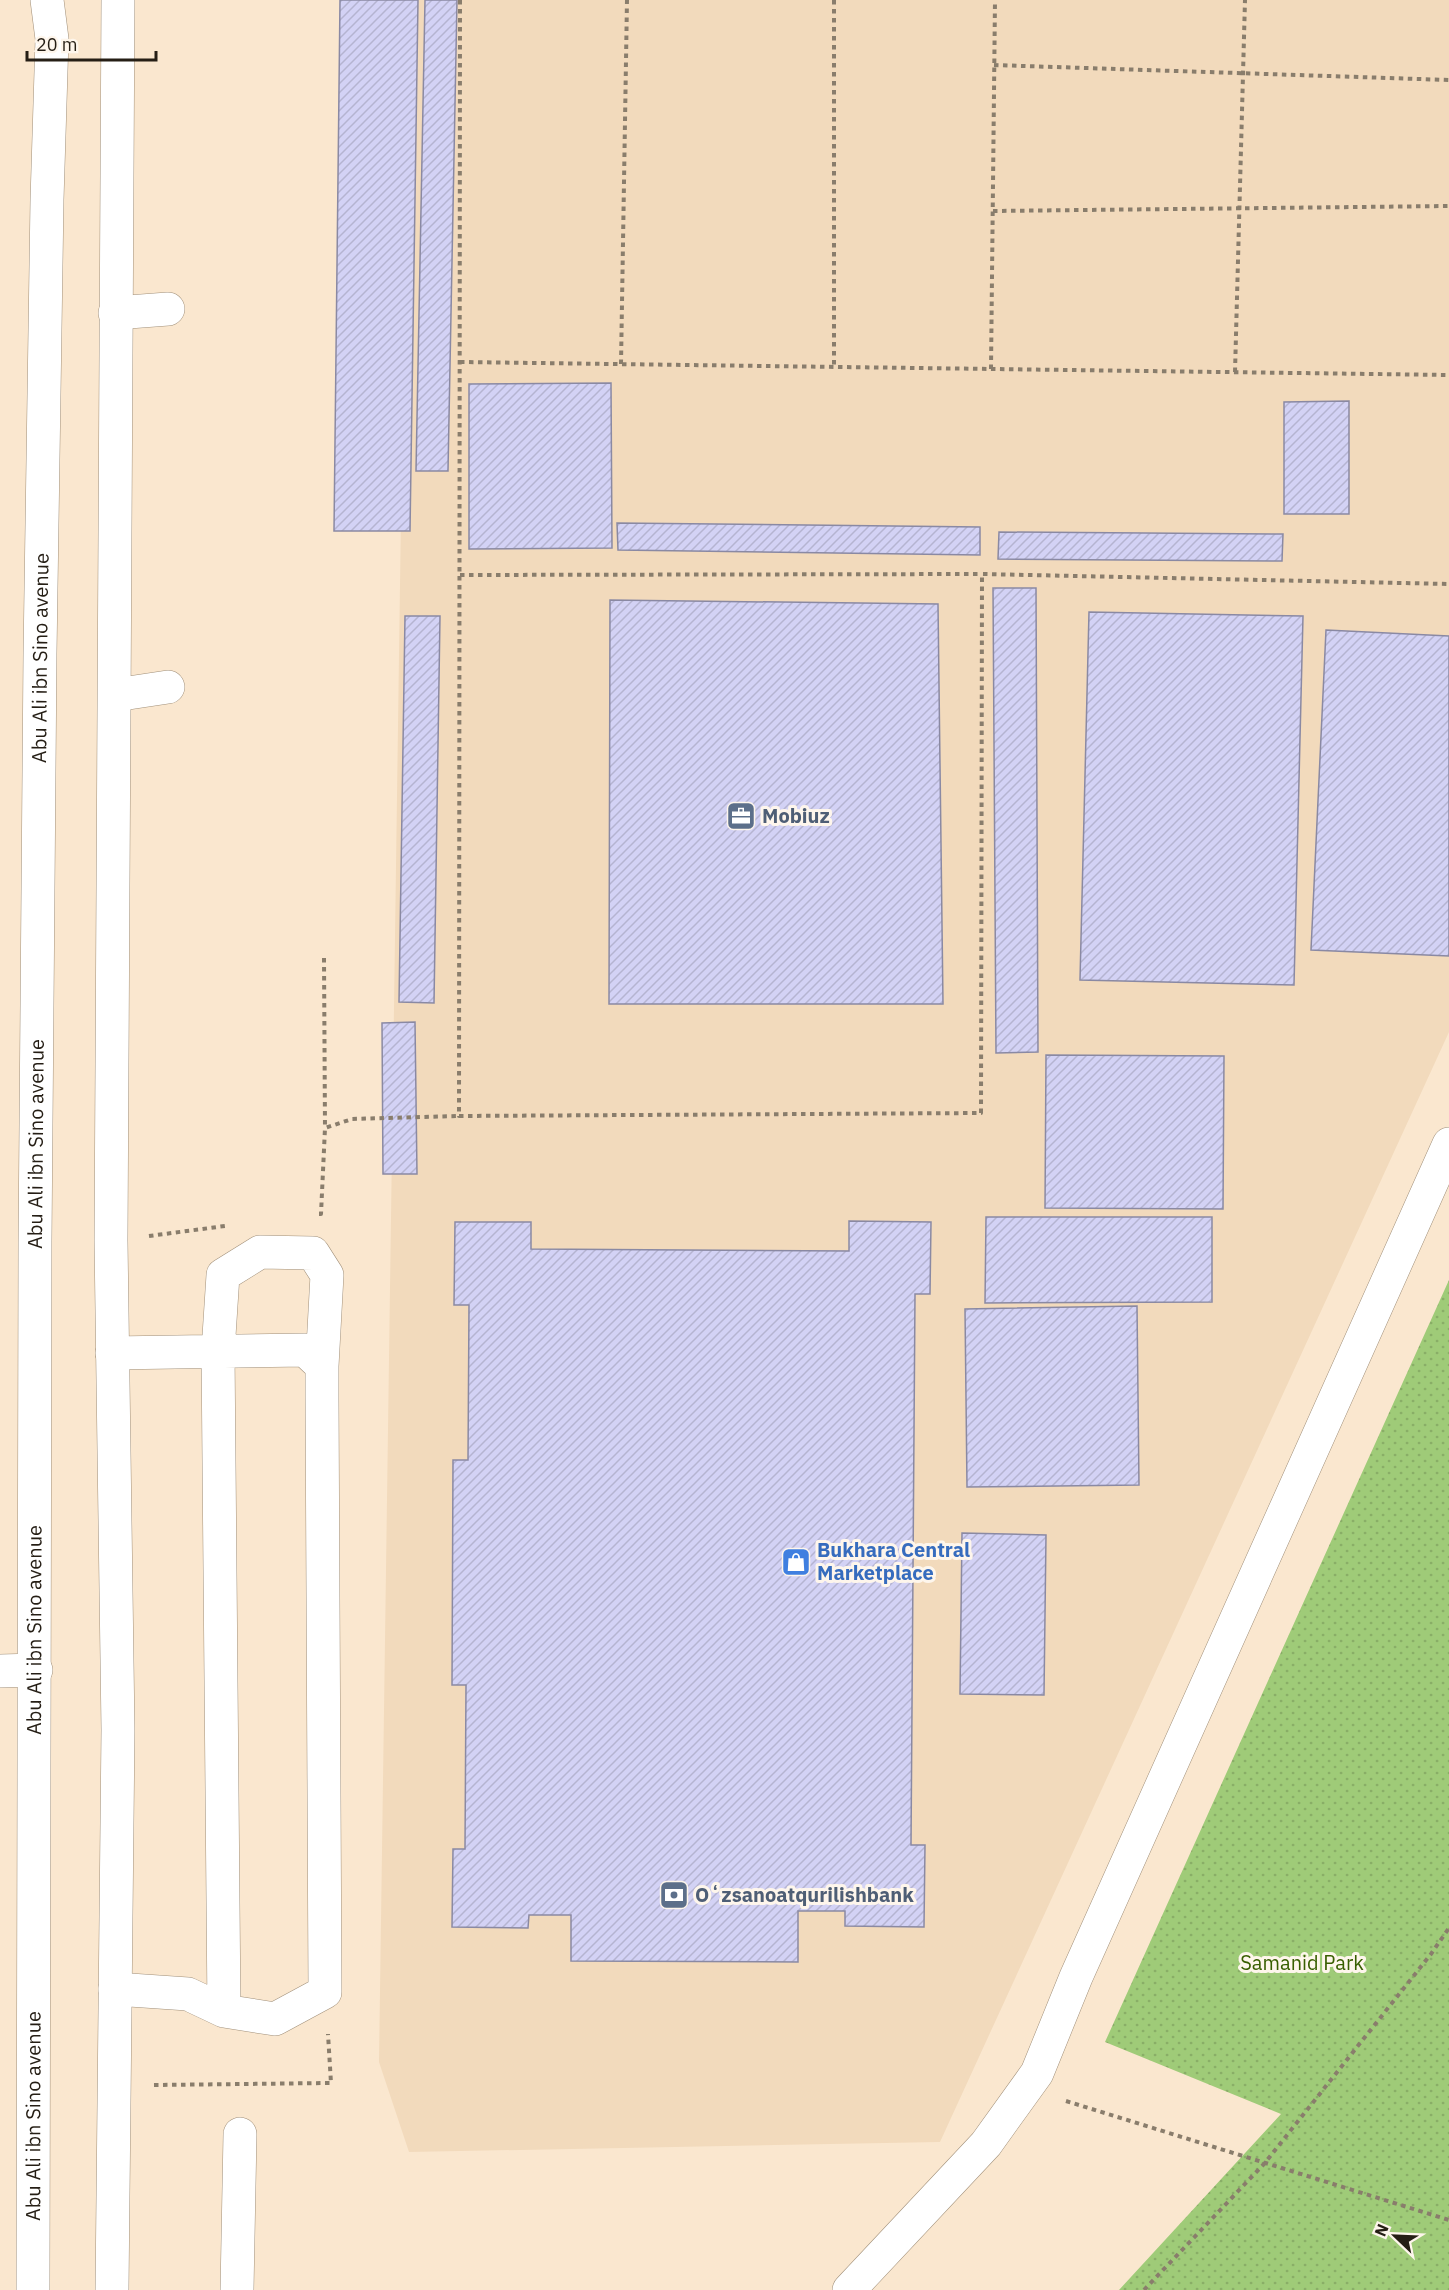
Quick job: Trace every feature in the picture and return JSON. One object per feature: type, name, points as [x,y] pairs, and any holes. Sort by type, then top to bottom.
[{"type":"main road","points":[[39,0],[52,39]]},
{"type":"main road","name":"Abu Ali ibn Sino avenue","points":[[33,2290],[36,1670],[35,1242],[39,666],[52,39],[47,0]]},
{"type":"main road","points":[[112,2290],[118,1730],[111,1241],[118,0]]},
{"type":"main road","points":[[115,313],[168,309]]},
{"type":"main road","points":[[115,695],[168,687]]},
{"type":"main road","points":[[849,2290],[986,2144],[1037,2073],[1076,1977],[1449,1144]]},
{"type":"main road","points":[[115,1989],[188,1994],[224,2011],[275,2019],[325,1992],[322,1366],[327,1275],[313,1253],[260,1252],[223,1275],[218,1351],[224,2011]]},
{"type":"main road","points":[[112,1353],[305,1350],[322,1366]]},
{"type":"main road","points":[[0,1671],[36,1670]]},
{"type":"main road","points":[[237,2290],[240,2134]]},
{"type":"path","points":[[459,1116],[460,0]]},
{"type":"path","points":[[621,364],[627,0]]},
{"type":"path","points":[[834,0],[834,367]]},
{"type":"path","points":[[991,369],[995,0]]},
{"type":"path","points":[[1235,372],[1245,0]]},
{"type":"path","points":[[994,65],[1449,80]]},
{"type":"path","points":[[993,212],[1449,206]]},
{"type":"path","points":[[460,363],[1449,375]]},
{"type":"path","points":[[460,574],[982,574],[1449,584]]},
{"type":"path","points":[[325,1128],[352,1119],[459,1116],[981,1113],[982,574]]},
{"type":"path","points":[[309,1215],[321,1214],[325,1128],[324,958]]},
{"type":"path","points":[[111,1241],[228,1226]]},
{"type":"path","points":[[1144,2290],[1264,2164],[1431,1954],[1449,1928]]},
{"type":"path","points":[[114,2085],[331,2083],[325,1992]]},
{"type":"path","points":[[1025,2089],[1449,2220]]},
{"type":"shaded area","name":"Bukhara Central Marketplace","points":[[353,0],[1449,0],[1449,1032],[940,2142],[409,2152],[379,2062],[401,515]]},
{"type":"green space","name":"Samanid Park","points":[[1449,1280],[1449,2290],[1119,2290],[1281,2114],[1105,2042]]},
{"type":"building","points":[[340,0],[418,0],[410,531],[334,531]]},
{"type":"building","points":[[425,0],[457,0],[448,471],[416,471]]},
{"type":"building","points":[[611,383],[612,548],[469,549],[469,384]]},
{"type":"building","points":[[1349,401],[1349,514],[1284,514],[1284,402]]},
{"type":"building","points":[[617,523],[980,527],[980,555],[618,550]]},
{"type":"building","points":[[999,532],[1283,534],[1282,561],[998,559]]},
{"type":"building","points":[[993,588],[1036,588],[1038,1052],[996,1053]]},
{"type":"building","points":[[610,600],[938,604],[943,1004],[609,1004]]},
{"type":"building","points":[[1089,612],[1303,616],[1294,985],[1080,980]]},
{"type":"building","points":[[405,616],[440,616],[434,1003],[399,1002]]},
{"type":"building","points":[[1326,630],[1449,636],[1449,956],[1311,950]]},
{"type":"building","points":[[415,1022],[417,1174],[383,1174],[382,1023]]},
{"type":"building","points":[[1046,1055],[1224,1056],[1223,1209],[1045,1208]]},
{"type":"building","points":[[986,1217],[1212,1217],[1212,1302],[985,1303]]},
{"type":"building","points":[[849,1221],[931,1222],[930,1294],[915,1294],[911,1845],[925,1845],[924,1927],[845,1926],[845,1911],[798,1911],[798,1962],[571,1961],[571,1915],[529,1915],[528,1928],[452,1927],[453,1849],[465,1849],[466,1685],[452,1685],[453,1460],[468,1460],[469,1305],[454,1305],[455,1222],[531,1222],[531,1249],[849,1251]]},
{"type":"building","points":[[1137,1306],[1139,1485],[967,1487],[965,1309]]},
{"type":"building","points":[[962,1533],[1046,1535],[1044,1695],[960,1694]]},
{"type":"place","name":"Mobiuz","points":[[741,816]]},
{"type":"place","name":"Bukhara Central Marketplace","points":[[796,1562]]},
{"type":"place","name":"Oʻzsanoatqurilishbank","points":[[674,1895]]}]
